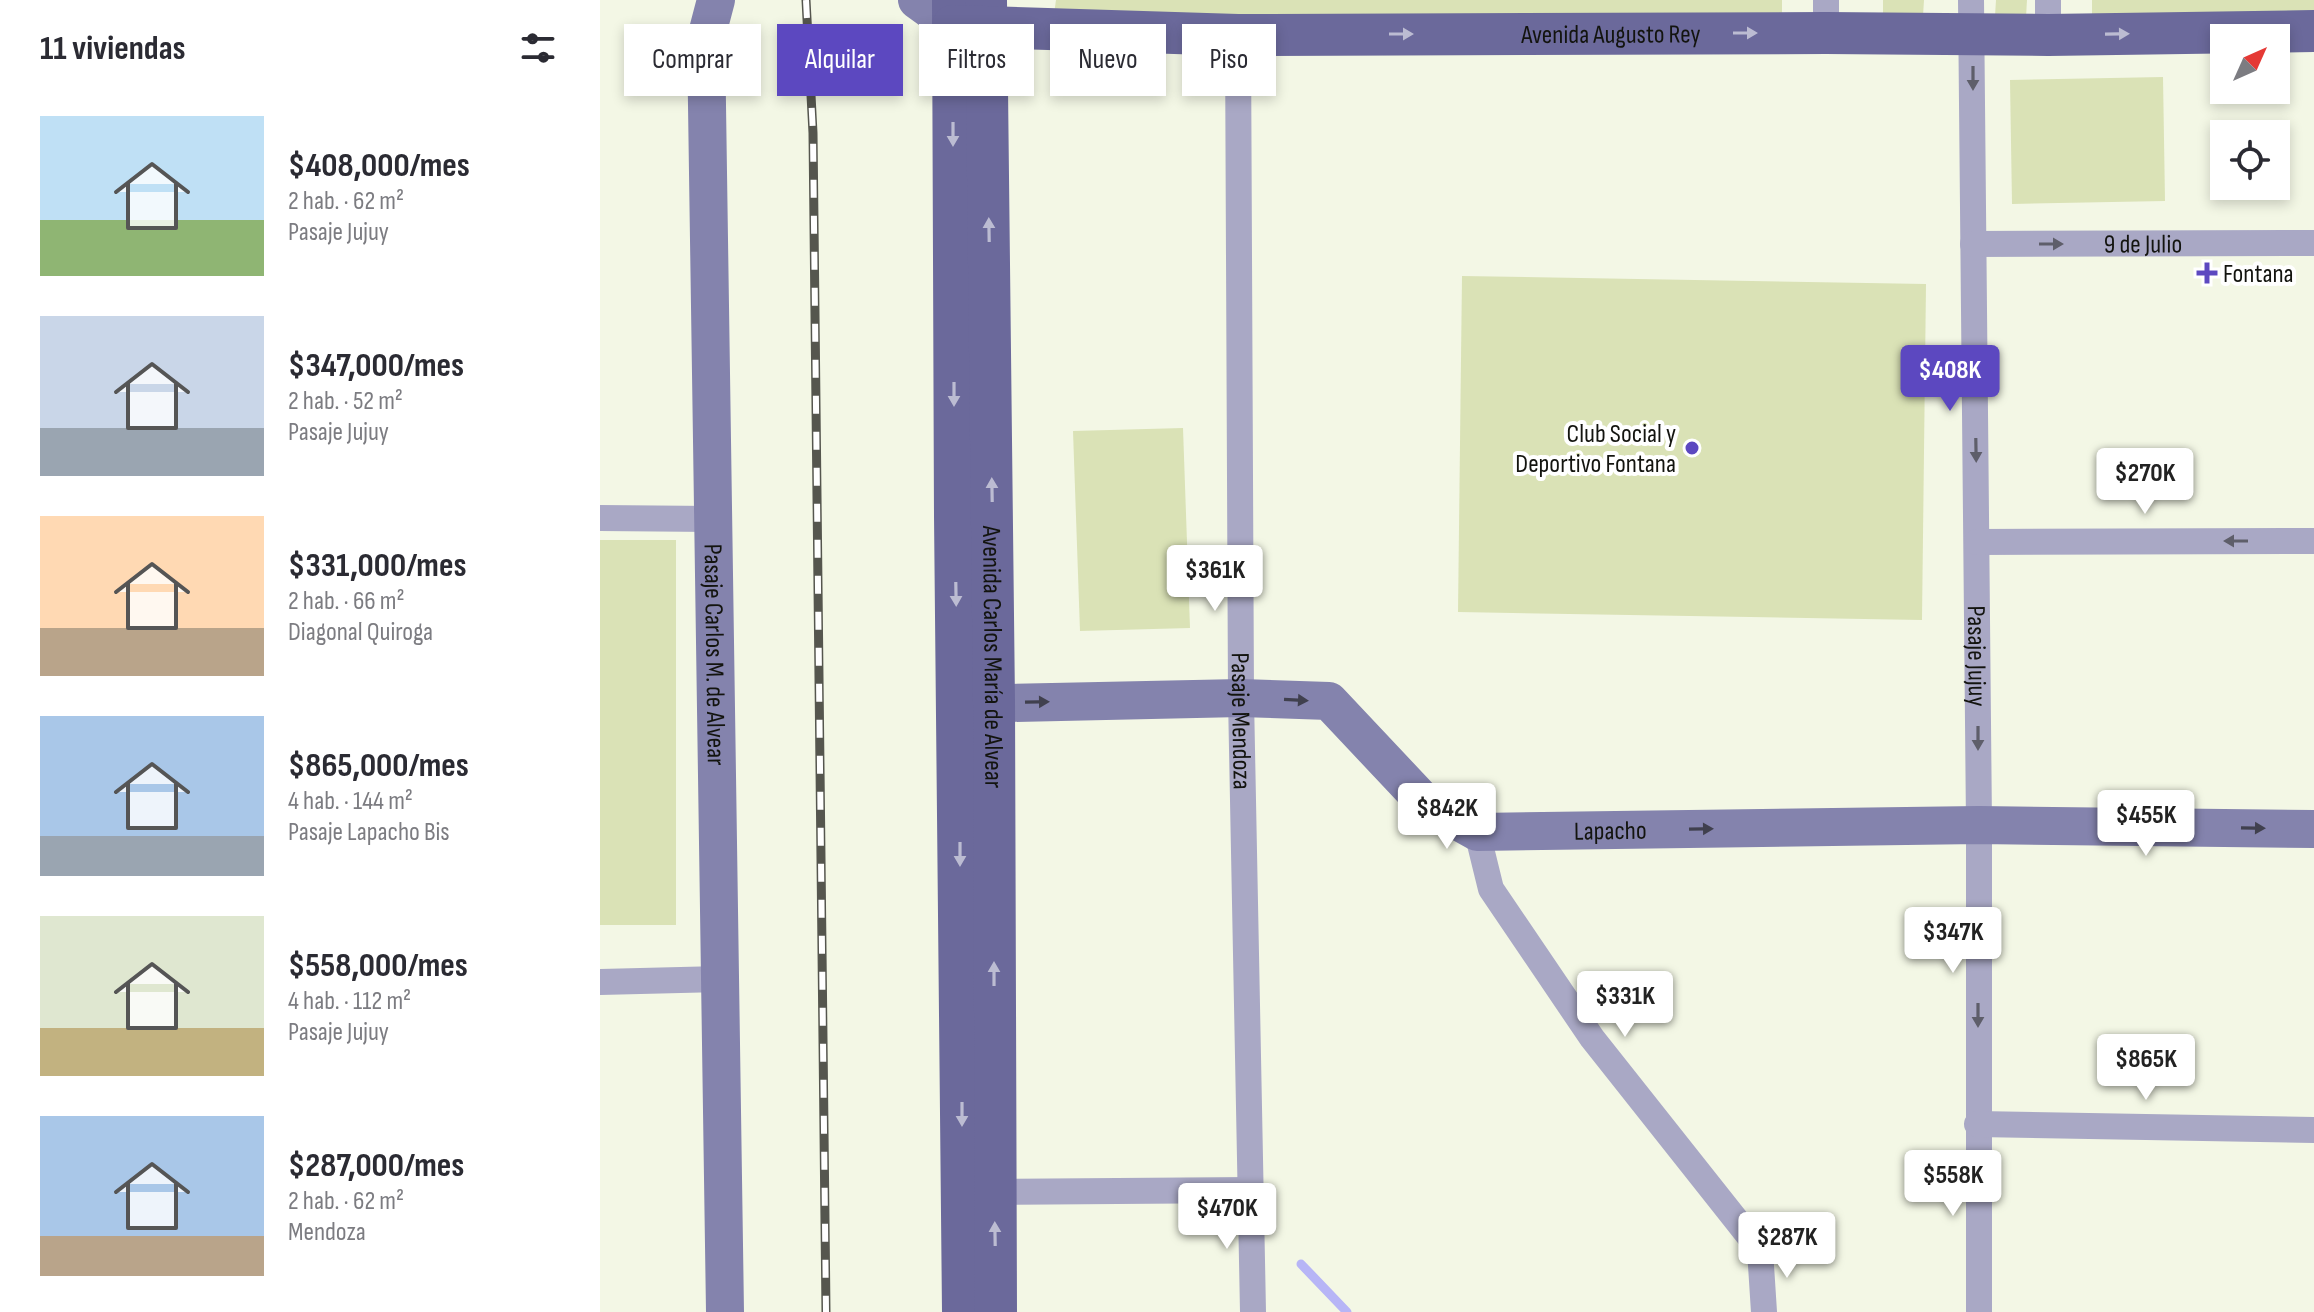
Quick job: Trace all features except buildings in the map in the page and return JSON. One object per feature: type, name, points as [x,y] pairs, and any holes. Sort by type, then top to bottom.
[{"type":"main road","name":"Avenida Augusto Rey","points":[[970,14],[1182,31]]},
{"type":"main road","name":"Avenida Carlos María de Alvear","points":[[963,1312],[976,703],[970,14]]},
{"type":"main road","name":"Avenida Augusto Rey","points":[[1276,34],[1826,16],[2048,17],[2314,31]]},
{"type":"main road","name":"Avenida Carlos María de Alvear","points":[[976,703],[995,1192],[996,1312]]},
{"type":"street","name":"Pasaje Carlos M. de Alvear","points":[[716,0],[706,38],[725,1312]]},
{"type":"street","points":[[917,0],[970,14]]},
{"type":"street","name":"Pasaje Jujuy","points":[[1972,17],[1979,825],[1979,1312]]},
{"type":"street","name":"Pasaje Mendoza","points":[[1238,96],[1241,698],[1253,1312]]},
{"type":"street","name":"9 de Julio","points":[[1973,244],[2314,243]]},
{"type":"street","points":[[600,518],[712,519]]},
{"type":"street","points":[[1977,542],[2314,541]]},
{"type":"street","name":"Lapacho","points":[[976,703],[1241,698],[1329,701],[1425,803],[1477,832],[1979,825],[2314,829]]},
{"type":"street","points":[[1477,832],[1491,889],[1592,1038],[1760,1250],[1764,1312]]},
{"type":"street","points":[[600,982],[721,979]]},
{"type":"street","points":[[1977,1124],[2314,1130]]},
{"type":"street","points":[[995,1192],[1252,1190]]},
{"type":"green space","points":[[1056,0],[1782,0],[1782,17],[1054,14]]},
{"type":"green space","points":[[1883,0],[1924,0],[1923,16],[1883,13]]},
{"type":"green space","points":[[1996,0],[2027,0],[2026,17],[1995,16]]},
{"type":"green space","points":[[2092,0],[2314,0],[2314,17],[2092,18]]},
{"type":"green space","points":[[2163,77],[2165,201],[2012,204],[2010,80]]},
{"type":"green space","name":"Club Social y Deportivo Fontana","points":[[1462,276],[1926,284],[1922,620],[1458,612]]},
{"type":"green space","points":[[1183,428],[1190,628],[1080,631],[1073,431]]},
{"type":"green space","points":[[600,540],[676,540],[676,925],[600,925]]},
{"type":"waterway","points":[[1301,1264],[1347,1312]]},
{"type":"railway","points":[[806,0],[813,133],[826,1312]]},
{"type":"place","name":"Fontana","points":[[2207,273]]},
{"type":"place","name":"Club Social y Deportivo Fontana","points":[[1692,448]]}]
